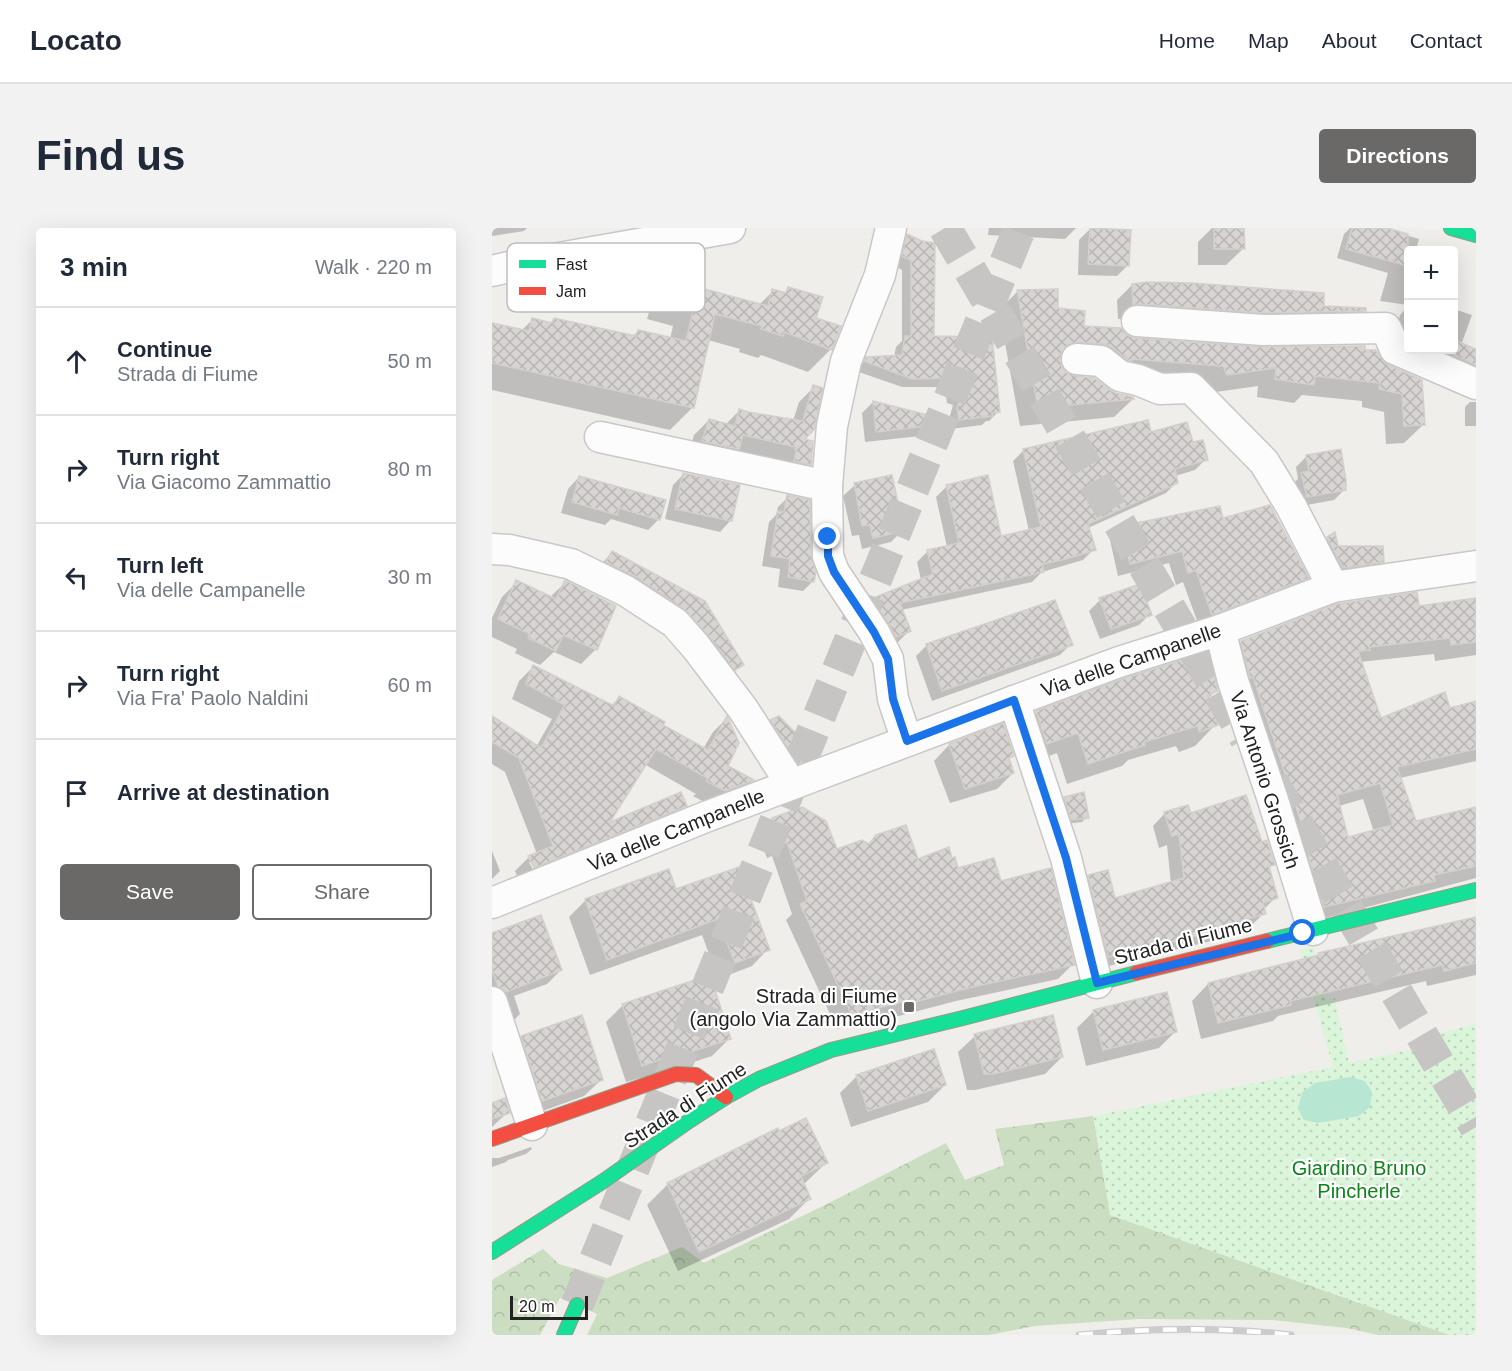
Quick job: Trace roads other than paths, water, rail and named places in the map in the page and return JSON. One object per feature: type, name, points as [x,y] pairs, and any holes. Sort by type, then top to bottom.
[{"type":"main road","points":[[1451,228],[1476,235]]},
{"type":"main road","name":"Strada di Fiume","points":[[492,1252],[602,1182],[726,1097],[759,1079],[831,1050],[1476,890]]},
{"type":"main road","points":[[492,1138],[676,1074],[696,1075],[726,1097]]},
{"type":"main road","points":[[564,1335],[577,1305]]},
{"type":"street","points":[[644,243],[730,228]]},
{"type":"street","points":[[891,228],[880,275],[846,361],[832,426],[827,486],[828,556],[834,572],[874,632],[888,659],[893,699],[907,741]]},
{"type":"street","points":[[492,271],[507,267]]},
{"type":"street","points":[[1137,321],[1263,330],[1386,328],[1395,349],[1476,384]]},
{"type":"street","points":[[1077,358],[1101,361],[1120,376],[1160,389],[1191,388],[1264,462],[1291,506],[1333,587]]},
{"type":"street","points":[[600,437],[827,486]]},
{"type":"street","points":[[492,549],[510,550],[571,564],[626,591],[675,622],[743,709],[791,784]]},
{"type":"street","name":"Via delle Campanelle","points":[[492,903],[708,816],[1014,700],[1119,662],[1220,630],[1333,587],[1476,566]]},
{"type":"street","name":"Via Antonio Grossich","points":[[1220,630],[1233,681],[1313,930]]},
{"type":"street","points":[[1014,700],[1066,858],[1097,983]]},
{"type":"street","points":[[492,1002],[532,1125]]},
{"type":"tunnel","points":[[945,228],[1246,738]]},
{"type":"tunnel","points":[[577,1305],[1020,228]]},
{"type":"tunnel","points":[[1272,782],[1476,1127]]},
{"type":"railway","points":[[1079,1335],[1185,1329],[1291,1335]]},
{"type":"place","name":"Strada di Fiume (angolo Via Zammattio)","points":[[909,1007]]},
{"type":"park label","name":"Giardino Bruno Pincherle","points":[[1359,1180]]}]
